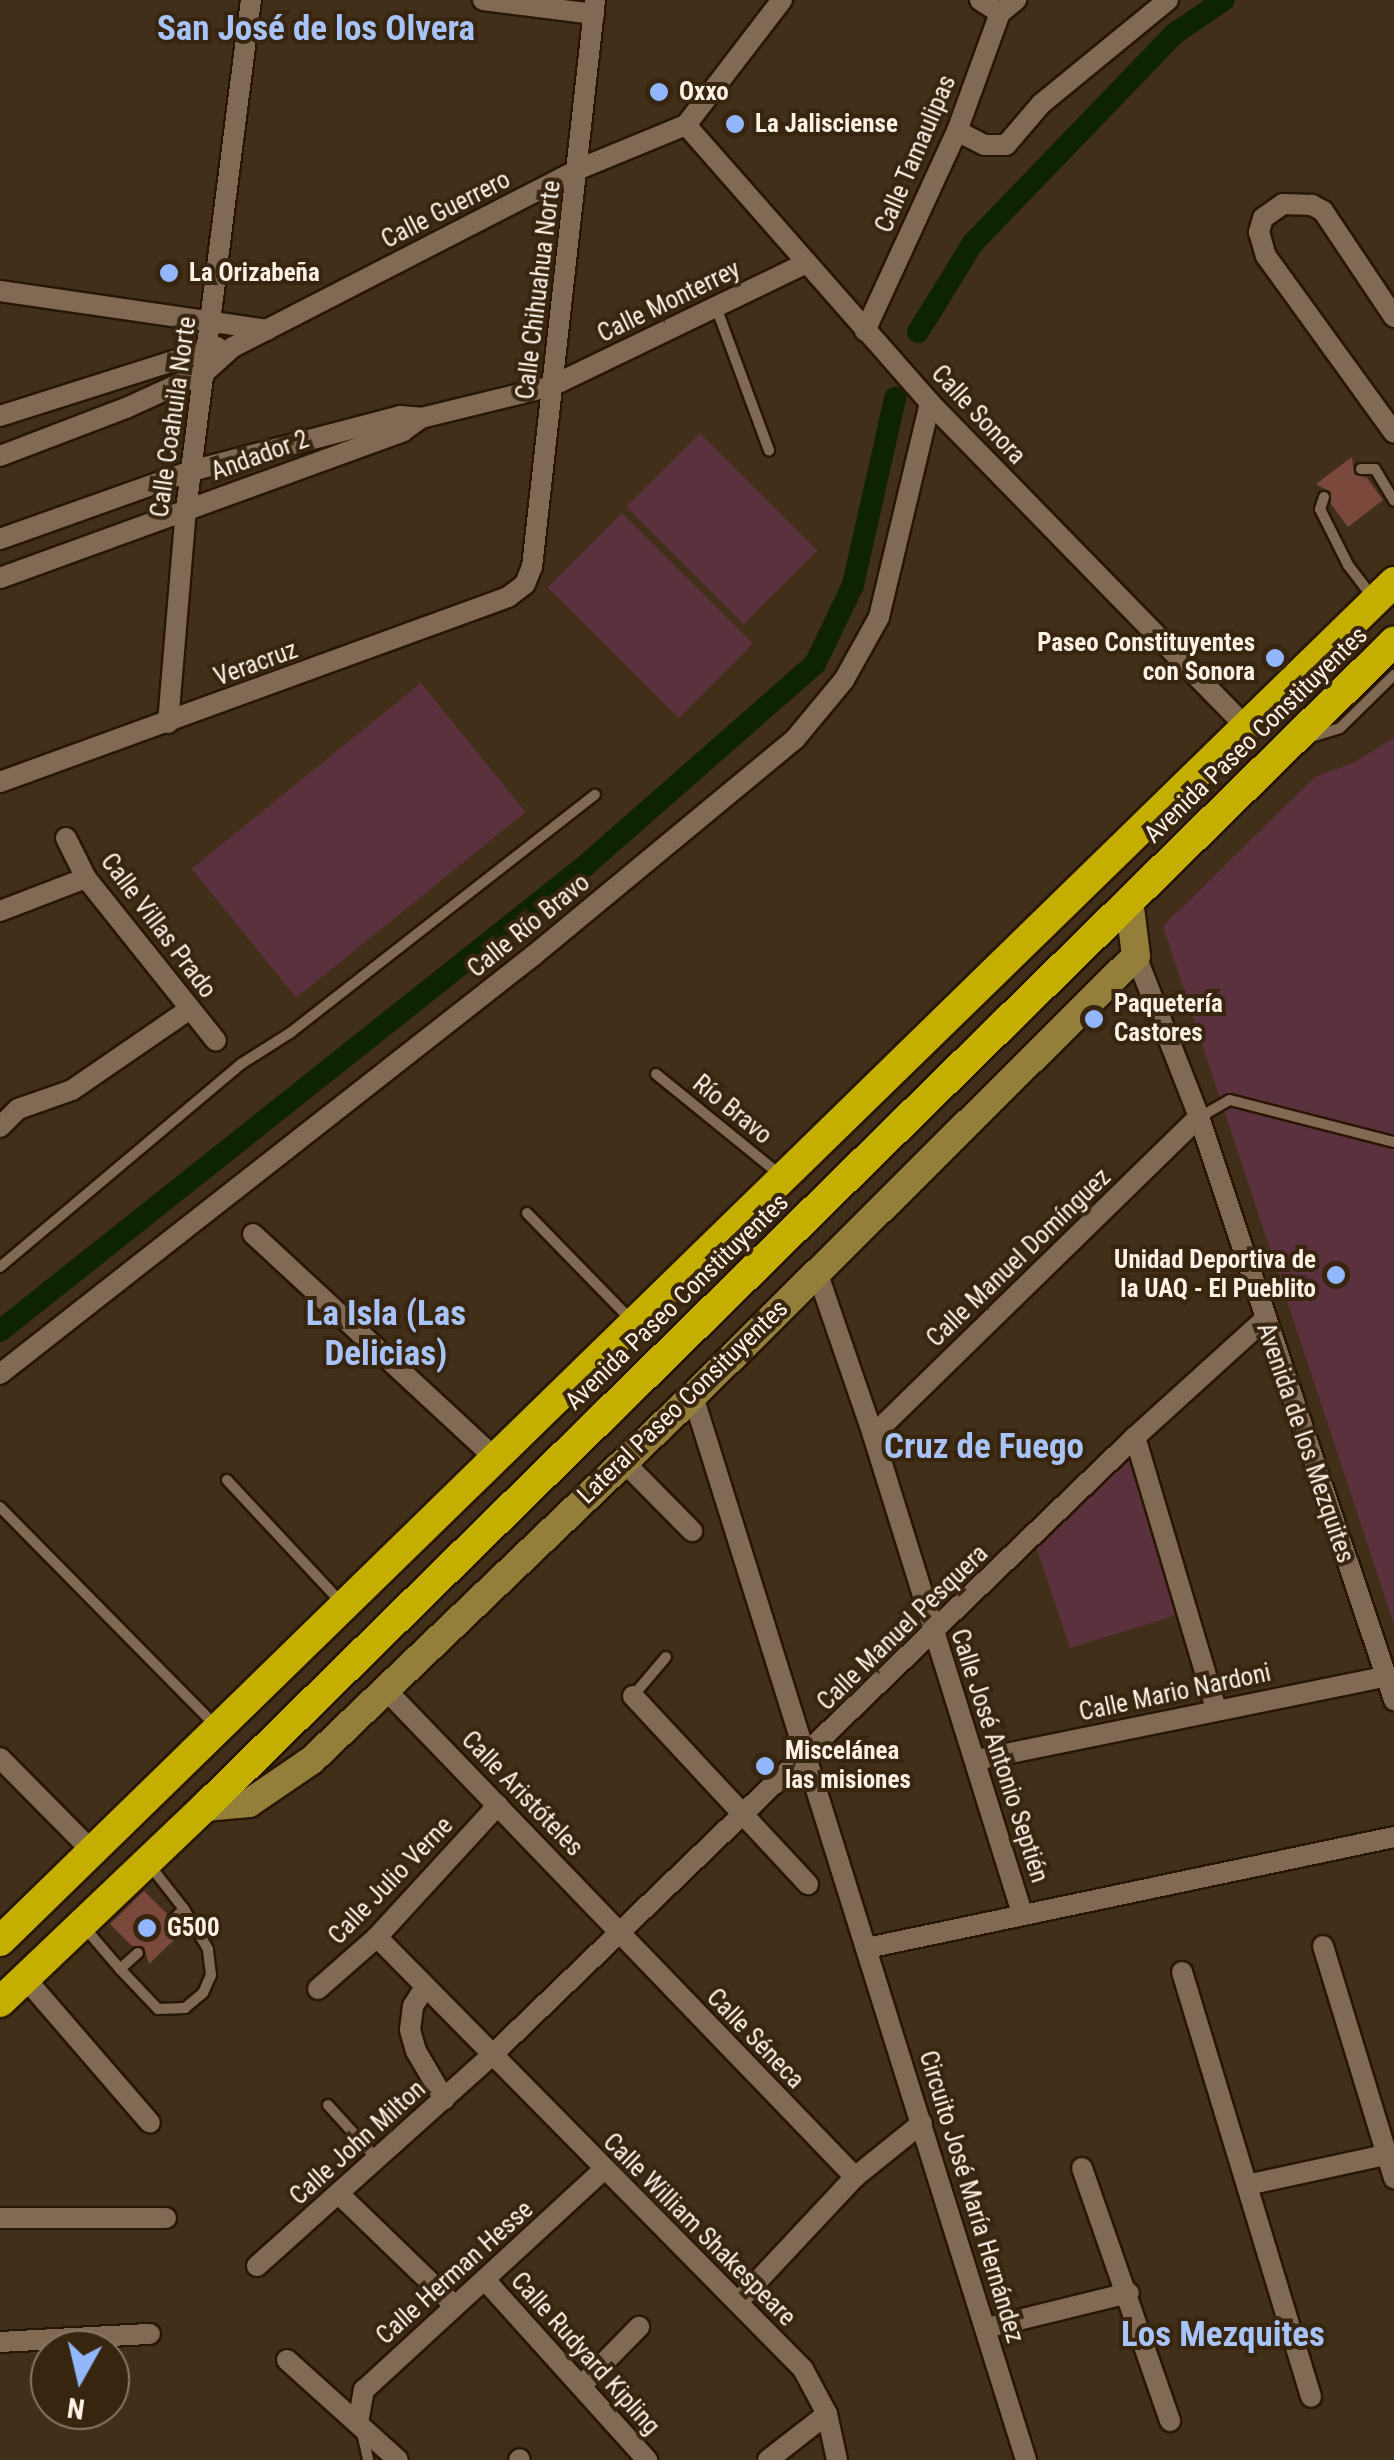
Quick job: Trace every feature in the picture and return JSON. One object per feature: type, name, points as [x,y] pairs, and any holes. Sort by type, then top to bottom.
[{"type":"highway","name":"Avenida Paseo Constituyentes","points":[[0,1941],[1385,591]]},
{"type":"highway","name":"Avenida Paseo Constituyentes","points":[[0,2002],[205,1807],[1394,642]]},
{"type":"street","name":"Calle Coahuila Norte","points":[[168,723],[186,510],[251,0]]},
{"type":"street","points":[[483,0],[594,7]]},
{"type":"street","points":[[980,0],[1008,6]]},
{"type":"street","points":[[957,131],[985,145],[1006,145],[1041,104],[1168,0]]},
{"type":"street","points":[[686,125],[774,2]]},
{"type":"street","name":"Calle Tamaulipas","points":[[871,338],[1008,6]]},
{"type":"street","name":"Calle Chihuahua Norte","points":[[525,584],[532,567],[594,7]]},
{"type":"street","name":"Calle Guerrero","points":[[0,456],[126,408],[205,372],[234,348],[267,330],[579,169],[686,125]]},
{"type":"street","name":"Calle Sonora","points":[[686,125],[924,397],[1246,727]]},
{"type":"street","points":[[1394,316],[1323,211],[1312,205],[1283,204],[1263,218],[1260,232],[1266,256],[1394,434]]},
{"type":"street","name":"Calle Monterrey","points":[[552,386],[807,263]]},
{"type":"street","points":[[0,291],[267,330]]},
{"type":"street","points":[[0,416],[208,347],[234,348]]},
{"type":"street","name":"Andador 2","points":[[0,538],[191,471],[400,416],[421,418],[552,386]]},
{"type":"street","name":"Calle Río Bravo","points":[[0,1374],[534,955],[795,739],[844,680],[879,617],[924,397]]},
{"type":"street","name":"Andador 2","points":[[0,578],[403,431],[421,418]]},
{"type":"street","name":"Veracruz","points":[[0,782],[508,597],[525,584]]},
{"type":"street","name":"Calle Villas Prado","points":[[66,838],[86,878],[216,1041]]},
{"type":"street","points":[[0,910],[86,878]]},
{"type":"street","name":"Avenida de los Mezquites","points":[[1129,900],[1136,956],[1200,1117],[1264,1320],[1394,1700]]},
{"type":"street","name":"Lateral Paseo Consituyentes","points":[[205,1807],[249,1803],[312,1760],[692,1396],[1136,956]]},
{"type":"street","points":[[0,1128],[18,1109],[72,1090],[190,1009]]},
{"type":"street","name":"Calle Manuel Domínguez","points":[[873,1436],[1200,1117]]},
{"type":"street","points":[[252,1234],[495,1458]]},
{"type":"street","name":"Calle José Antonio Septién","points":[[818,1272],[1022,1913]]},
{"type":"street","name":"Calle Manuel Pesquera","points":[[491,2056],[806,1757],[1135,1436],[1264,1320]]},
{"type":"street","name":"Circuito José María Hernández","points":[[692,1396],[1026,2460]]},
{"type":"street","points":[[1135,1436],[1216,1709]]},
{"type":"street","points":[[622,1460],[692,1531]]},
{"type":"street","name":"Calle Mario Nardoni","points":[[976,1760],[1384,1677]]},
{"type":"street","name":"Calle Aristóteles","points":[[387,1691],[621,1933]]},
{"type":"street","points":[[633,1696],[808,1884]]},
{"type":"street","points":[[0,1758],[93,1852]]},
{"type":"street","name":"Calle Julio Verne","points":[[318,1989],[377,1937],[498,1805]]},
{"type":"street","points":[[867,1948],[1394,1836]]},
{"type":"street","name":"Calle Séneca","points":[[621,1933],[855,2177]]},
{"type":"street","name":"Calle William Shakespeare","points":[[377,1937],[803,2370],[826,2414],[837,2460]]},
{"type":"street","points":[[1323,1946],[1391,2154],[1394,2178]]},
{"type":"street","points":[[1182,1972],[1311,2397]]},
{"type":"street","points":[[25,1978],[150,2123]]},
{"type":"street","points":[[424,1987],[413,2006],[410,2030],[416,2051],[444,2099]]},
{"type":"street","name":"Calle John Milton","points":[[257,2266],[491,2056]]},
{"type":"street","points":[[738,2302],[855,2177],[922,2123]]},
{"type":"street","points":[[1247,2185],[1391,2154]]},
{"type":"street","points":[[1082,2168],[1129,2293],[1170,2420]]},
{"type":"street","name":"Calle Herman Hesse","points":[[358,2423],[364,2390],[603,2170]]},
{"type":"street","points":[[340,2194],[454,2305]]},
{"type":"street","points":[[0,2218],[166,2218]]},
{"type":"street","name":"Calle Rudyard Kipling","points":[[486,2281],[647,2460]]},
{"type":"street","points":[[986,2328],[1129,2293]]},
{"type":"street","points":[[581,2386],[639,2327]]},
{"type":"street","points":[[0,2342],[150,2334]]},
{"type":"street","points":[[287,2360],[398,2460]]},
{"type":"street","points":[[768,2460],[826,2414]]},
{"type":"lane","points":[[716,307],[770,450]]},
{"type":"lane","points":[[1361,469],[1375,469],[1394,501]]},
{"type":"lane","points":[[1324,496],[1320,508],[1348,566],[1385,591]]},
{"type":"lane","points":[[1291,743],[1340,728],[1394,675]]},
{"type":"lane","points":[[0,1267],[241,1064],[290,1034],[596,795]]},
{"type":"lane","name":"Río Bravo","points":[[656,1074],[782,1177]]},
{"type":"lane","points":[[1200,1117],[1230,1100],[1394,1142]]},
{"type":"lane","points":[[527,1213],[633,1323]]},
{"type":"lane","points":[[227,1480],[344,1606]]},
{"type":"lane","points":[[0,1507],[218,1728]]},
{"type":"lane","points":[[633,1696],[666,1657]]},
{"type":"lane","points":[[81,1924],[158,2009],[184,2008],[203,1992],[211,1975],[208,1950],[184,1909],[147,1861]]},
{"type":"lane","points":[[173,1920],[184,1909]]},
{"type":"lane","points":[[120,1969],[138,1953]]},
{"type":"lane","points":[[328,2105],[378,2160]]},
{"type":"lane","points":[[358,2423],[368,2460]]},
{"type":"shaded area","points":[[700,433],[817,550],[744,624],[626,507]]},
{"type":"shaded area","points":[[622,513],[753,644],[679,718],[548,587]]},
{"type":"shaded area","points":[[421,683],[525,812],[296,998],[192,869]]},
{"type":"shaded area","name":"Unidad Deportiva de la UAQ - El Pueblito","points":[[1394,738],[1394,1624],[1163,926],[1315,777],[1353,763]]},
{"type":"shaded area","points":[[1131,1448],[1183,1613],[1070,1648],[1034,1541]]},
{"type":"building","points":[[1352,457],[1354,474],[1367,478],[1383,500],[1348,527],[1331,504],[1331,492],[1316,484]]},
{"type":"building","name":"G500","points":[[144,1891],[167,1914],[166,1925],[183,1931],[149,1964],[144,1947],[132,1946],[110,1924]]},
{"type":"waterway","points":[[918,332],[973,243],[1174,34],[1224,0]]},
{"type":"waterway","points":[[0,1331],[586,865],[815,664],[853,585],[895,398]]},
{"type":"place","name":"Oxxo","points":[[659,92]]},
{"type":"place","name":"La Jalisciense","points":[[735,124]]},
{"type":"place","name":"La Orizabeña","points":[[169,273]]},
{"type":"place","name":"Paseo Constituyentes con Sonora","points":[[1275,658]]},
{"type":"place","name":"Paquetería Castores","points":[[1094,1019]]},
{"type":"place","name":"Unidad Deportiva de la UAQ - El Pueblito","points":[[1336,1275]]},
{"type":"place","name":"Miscelánea las misiones","points":[[765,1766]]},
{"type":"place","name":"G500","points":[[147,1928]]},
{"type":"district","name":"San José de los Olvera","points":[[316,29]]},
{"type":"district","name":"La Isla (Las Delicias)","points":[[386,1334]]},
{"type":"district","name":"Cruz de Fuego","points":[[984,1447]]},
{"type":"district","name":"Los Mezquites","points":[[1223,2335]]}]
